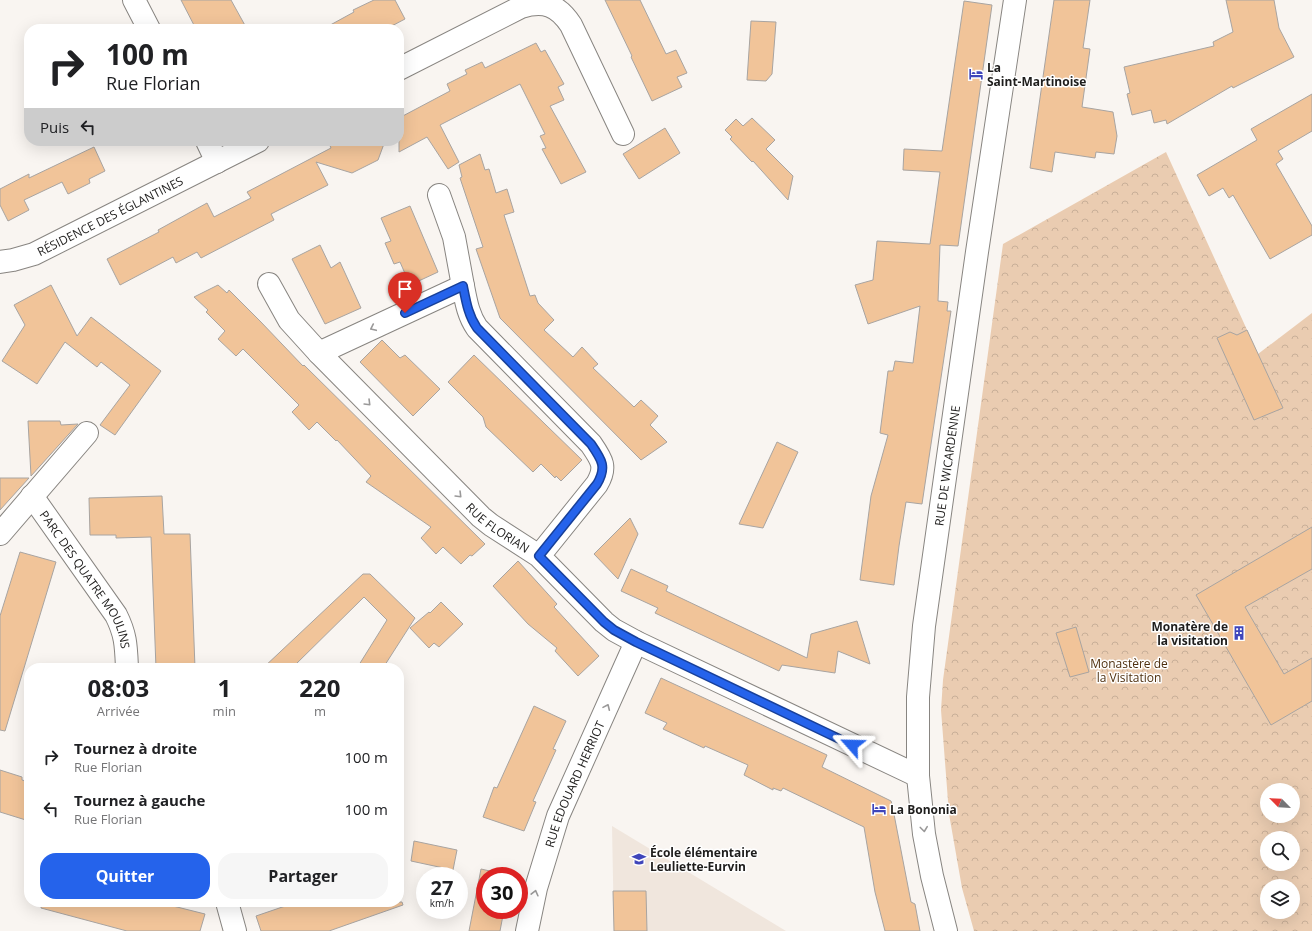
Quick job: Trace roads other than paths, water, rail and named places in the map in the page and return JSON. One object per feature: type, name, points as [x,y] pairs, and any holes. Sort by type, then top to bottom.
[{"type":"street","points":[[134,0],[146,24]]},
{"type":"street","name":"RUE DE WICARDENNE","points":[[946,931],[924,834],[918,776],[918,697],[923,638],[977,252],[1015,0]]},
{"type":"street","points":[[404,66],[521,7],[529,4],[546,4],[560,11],[570,25],[623,134]]},
{"type":"street","points":[[209,146],[217,162]]},
{"type":"street","name":"RÉSIDENCE DES ÉGLANTINES","points":[[0,262],[34,254],[248,146]]},
{"type":"street","name":"RUE FLORIAN","points":[[269,284],[289,320],[319,353],[481,517],[539,556],[597,484],[602,476],[602,461],[591,444],[477,328],[472,321],[463,286],[454,237],[439,195]]},
{"type":"street","points":[[319,353],[463,286]]},
{"type":"street","points":[[0,534],[87,433]]},
{"type":"street","name":"PARC DES QUATRE MOULINS","points":[[32,496],[116,614],[126,644],[127,663]]},
{"type":"street","points":[[539,556],[604,622],[614,630],[636,642],[918,776]]},
{"type":"street","name":"RUE EDOUARD HERRIOT","points":[[527,931],[538,882],[558,816],[636,642]]},
{"type":"street","points":[[228,907],[235,931]]},
{"type":"place","name":"La Saint-Martinoise","points":[[976,74]]},
{"type":"place","name":"Monatère de la visitation","points":[[1239,633]]},
{"type":"place","name":"La Bononia","points":[[879,809]]},
{"type":"place","name":"École élémentaire Leuliette-Eurvin","points":[[639,859]]},
{"type":"park label","name":"Monastère de la Visitation","points":[[1129,670]]}]
